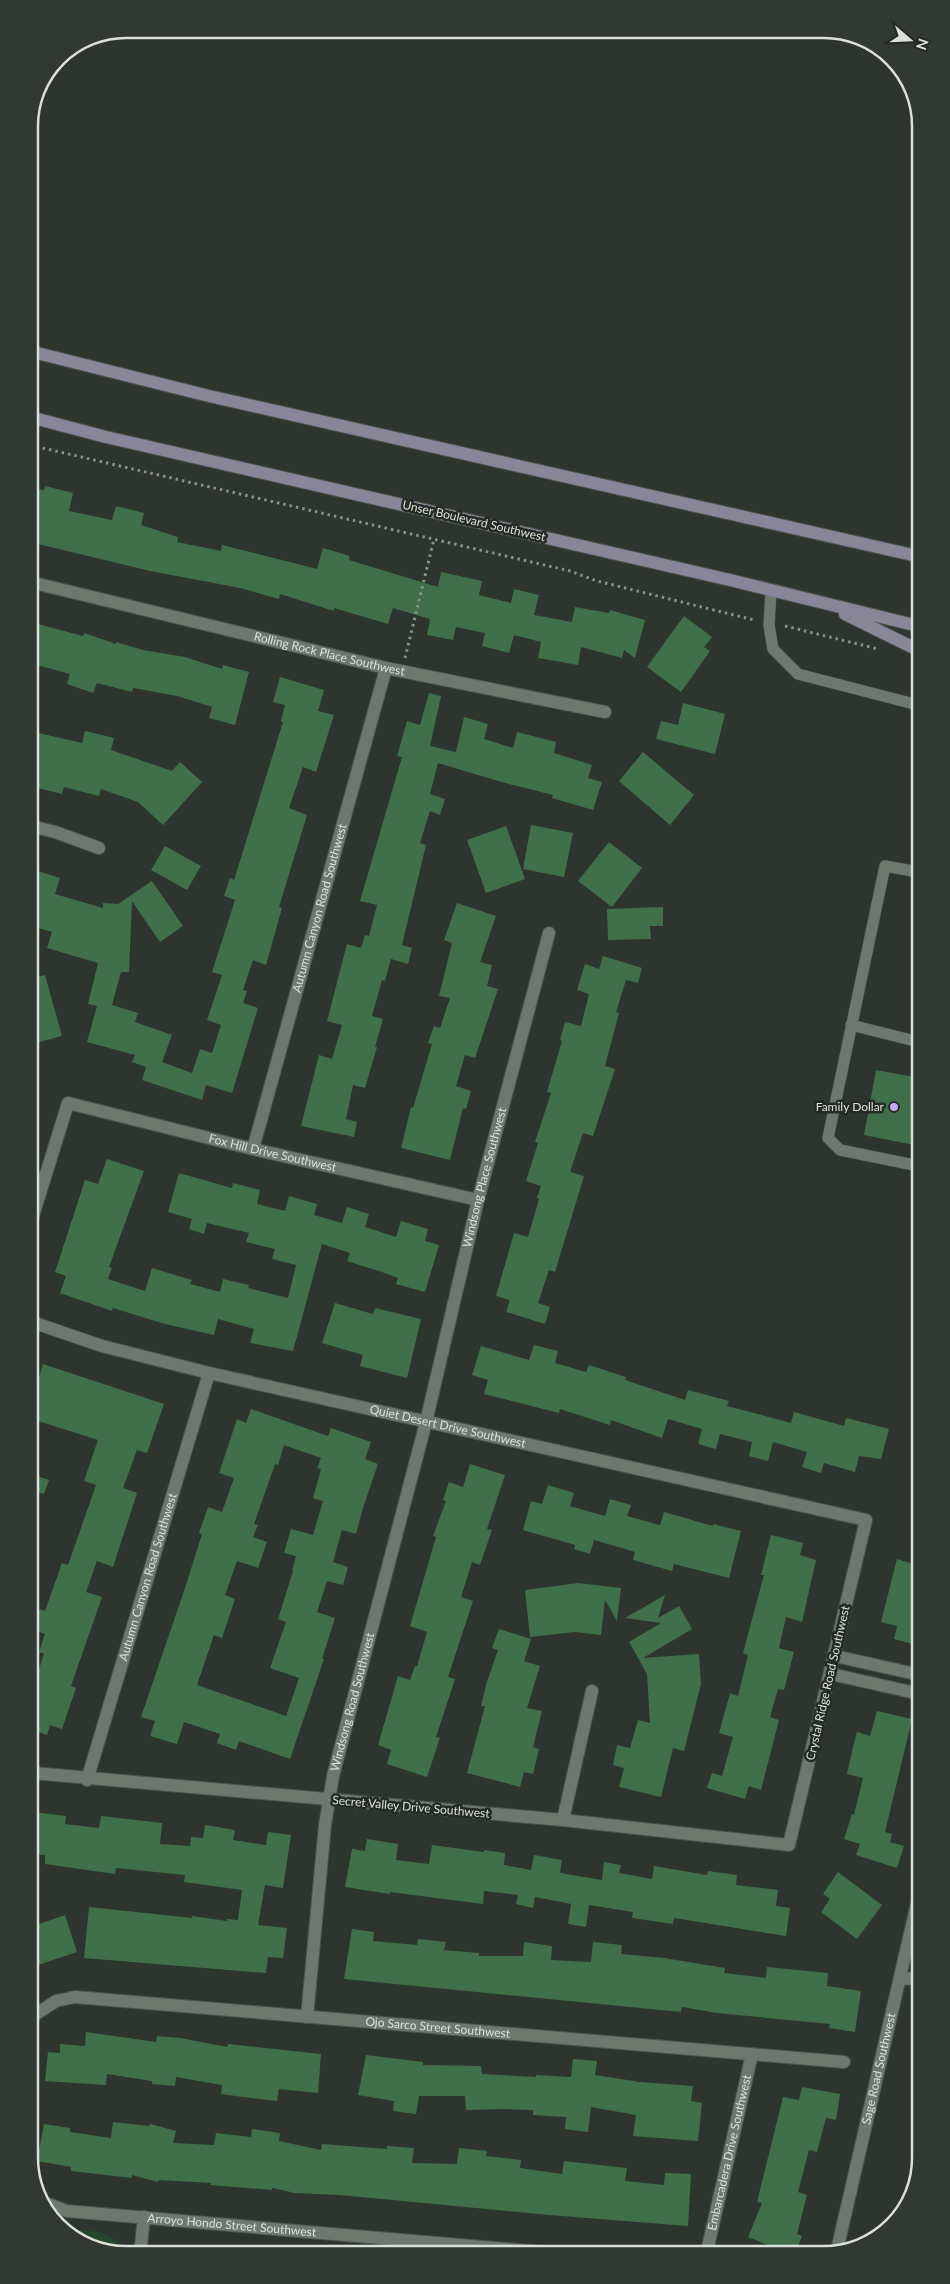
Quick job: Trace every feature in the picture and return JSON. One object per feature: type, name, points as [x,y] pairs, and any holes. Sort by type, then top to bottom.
[{"type":"main road","points":[[38,354],[218,398],[912,555]]},
{"type":"main road","name":"Unser Boulevard Southwest","points":[[38,419],[106,438],[912,625]]},
{"type":"main road","points":[[825,604],[912,647]]},
{"type":"street","name":"Rolling Rock Place Southwest","points":[[38,584],[386,668],[605,712]]},
{"type":"street","name":"Autumn Canyon Road Southwest","points":[[253,1149],[386,668]]},
{"type":"street","points":[[38,828],[99,848]]},
{"type":"street","name":"Windsong Place Southwest","points":[[426,1422],[478,1200],[550,934]]},
{"type":"street","name":"Fox Hill Drive Southwest","points":[[38,1199],[68,1103],[253,1149],[478,1200]]},
{"type":"street","name":"Quiet Desert Drive Southwest","points":[[38,1324],[102,1346],[209,1373],[866,1520]]},
{"type":"street","name":"Autumn Canyon Road Southwest","points":[[87,1780],[209,1373]]},
{"type":"street","name":"Windsong Road Southwest","points":[[307,2017],[328,1799],[426,1422]]},
{"type":"street","name":"Crystal Ridge Road Southwest","points":[[789,1845],[866,1520]]},
{"type":"street","points":[[835,1656],[912,1673]]},
{"type":"street","points":[[831,1674],[912,1692]]},
{"type":"street","points":[[563,1820],[592,1691]]},
{"type":"street","name":"Secret Valley Drive Southwest","points":[[38,1775],[563,1820],[789,1845]]},
{"type":"street","name":"Sage Road Southwest","points":[[838,2245],[912,1926]]},
{"type":"street","points":[[900,1979],[912,1978]]},
{"type":"street","name":"Ojo Sarco Street Southwest","points":[[38,2012],[56,2001],[75,1997],[844,2062]]},
{"type":"street","name":"Embarcadera Drive Southwest","points":[[708,2246],[752,2054]]},
{"type":"street","name":"Arroyo Hondo Street Southwest","points":[[50,2205],[67,2211],[473,2246]]},
{"type":"street","points":[[141,2246],[144,2217]]},
{"type":"lane","points":[[771,591],[769,625],[773,649],[798,674],[912,703]]},
{"type":"lane","points":[[912,871],[885,866],[828,1138],[840,1150],[912,1165]]},
{"type":"lane","points":[[851,1025],[912,1040]]},
{"type":"path","points":[[38,447],[570,571],[597,581],[769,625],[785,626],[880,650]]},
{"type":"path","points":[[402,671],[434,539]]},
{"type":"green space","points":[[73,2229],[105,2233],[117,2241],[119,2246],[97,2242],[81,2235]]},
{"type":"building","points":[[45,486],[73,493],[69,511],[112,520],[116,506],[144,513],[141,525],[178,537],[177,542],[221,551],[222,545],[317,569],[323,548],[350,556],[349,560],[438,587],[441,572],[482,581],[479,595],[511,603],[514,589],[539,595],[534,615],[572,622],[575,607],[609,613],[610,610],[645,620],[635,658],[624,650],[622,658],[581,647],[578,665],[538,658],[541,642],[514,635],[509,653],[482,646],[485,633],[456,627],[453,640],[427,635],[430,619],[393,608],[388,624],[334,608],[334,611],[280,594],[279,599],[240,588],[150,571],[38,544],[38,489],[44,490]]},
{"type":"building","points":[[684,616],[712,637],[704,647],[710,651],[681,692],[647,667]]},
{"type":"building","points":[[38,624],[83,636],[84,633],[116,644],[116,642],[143,650],[185,657],[222,669],[223,665],[249,672],[235,725],[209,718],[212,707],[177,696],[133,688],[132,692],[97,683],[93,693],[67,684],[70,674],[38,665]]},
{"type":"building","points":[[280,677],[324,690],[318,711],[334,715],[316,772],[303,767],[289,808],[307,815],[279,907],[282,908],[266,965],[253,960],[243,990],[247,991],[243,1003],[258,1008],[232,1093],[206,1085],[202,1100],[142,1080],[146,1067],[132,1062],[135,1055],[87,1042],[97,1006],[88,1004],[98,963],[47,948],[52,932],[38,928],[38,871],[60,878],[55,894],[103,908],[103,903],[118,904],[152,881],[183,926],[160,942],[132,901],[129,972],[121,972],[112,1005],[138,1013],[135,1022],[172,1035],[162,1062],[192,1073],[200,1049],[212,1053],[221,1025],[207,1020],[222,975],[212,972],[235,900],[224,896],[230,878],[234,880],[283,722],[281,721],[285,705],[273,702]]},
{"type":"building","points":[[429,693],[441,696],[430,746],[456,752],[464,717],[488,724],[484,739],[513,748],[517,732],[556,742],[554,753],[592,765],[588,778],[602,782],[593,810],[552,798],[553,795],[438,763],[430,794],[445,799],[440,815],[430,811],[420,843],[426,845],[402,945],[412,948],[408,964],[391,959],[385,981],[382,980],[372,1016],[383,1019],[375,1047],[377,1047],[365,1088],[353,1085],[346,1119],[357,1122],[354,1137],[301,1126],[319,1055],[332,1059],[342,1025],[327,1021],[347,944],[361,948],[365,935],[369,936],[377,905],[360,901],[402,757],[397,756],[407,721],[420,725]]},
{"type":"building","points":[[683,703],[725,714],[715,754],[656,739],[661,721],[678,725]]},
{"type":"building","points":[[85,731],[114,738],[111,750],[172,771],[180,762],[202,782],[163,825],[138,802],[101,789],[99,796],[64,787],[62,794],[38,788],[38,733],[82,743]]},
{"type":"building","points":[[643,752],[694,795],[670,825],[619,781]]},
{"type":"building","points":[[531,825],[573,833],[564,877],[523,869]]},
{"type":"building","points":[[506,826],[525,879],[486,893],[467,840]]},
{"type":"building","points":[[609,842],[642,868],[612,907],[578,881]]},
{"type":"building","points":[[165,846],[201,866],[187,890],[151,870]]},
{"type":"building","points":[[457,903],[496,916],[480,962],[492,965],[487,986],[498,989],[475,1058],[465,1055],[456,1086],[471,1091],[466,1109],[463,1108],[450,1160],[401,1148],[411,1107],[413,1108],[432,1044],[428,1043],[434,1026],[440,1028],[450,998],[439,996],[452,943],[444,940]]},
{"type":"building","points":[[663,907],[663,926],[650,926],[651,939],[608,940],[607,909]]},
{"type":"building","points":[[603,956],[642,968],[638,983],[626,980],[616,1012],[619,1013],[605,1066],[615,1069],[593,1136],[583,1133],[570,1172],[584,1176],[555,1272],[549,1270],[538,1303],[550,1307],[545,1324],[506,1312],[510,1300],[496,1296],[514,1233],[528,1237],[539,1199],[537,1198],[541,1186],[526,1181],[538,1143],[535,1142],[551,1093],[547,1092],[562,1041],[560,1040],[565,1022],[581,1026],[589,994],[577,990],[585,964],[599,969]]},
{"type":"building","points":[[45,975],[62,1036],[38,1042],[38,977]]},
{"type":"building","name":"Family Dollar","points":[[876,1070],[912,1077],[912,1145],[864,1135]]},
{"type":"building","points":[[107,1159],[144,1171],[109,1267],[112,1268],[108,1279],[145,1291],[152,1268],[192,1280],[190,1284],[220,1292],[223,1279],[249,1285],[248,1288],[288,1298],[296,1265],[272,1259],[275,1249],[246,1242],[249,1233],[207,1223],[204,1234],[189,1229],[192,1219],[168,1212],[179,1173],[232,1188],[233,1183],[260,1190],[257,1204],[285,1211],[289,1196],[317,1204],[314,1215],[342,1223],[347,1207],[369,1214],[365,1227],[396,1237],[401,1221],[428,1229],[425,1241],[439,1245],[425,1292],[396,1284],[398,1278],[347,1261],[350,1253],[322,1244],[293,1351],[250,1343],[254,1329],[218,1319],[214,1335],[165,1324],[113,1308],[112,1311],[60,1293],[66,1276],[55,1272],[85,1180],[98,1184]]},
{"type":"building","points":[[335,1303],[373,1314],[375,1308],[421,1319],[407,1378],[360,1366],[363,1355],[322,1343]]},
{"type":"building","points":[[534,1345],[558,1351],[555,1363],[586,1372],[589,1365],[626,1377],[625,1380],[685,1400],[688,1390],[729,1401],[727,1406],[791,1423],[794,1412],[844,1426],[846,1418],[889,1429],[881,1459],[859,1456],[855,1472],[824,1463],[821,1473],[802,1467],[807,1452],[773,1442],[768,1461],[749,1456],[752,1442],[720,1434],[716,1449],[698,1444],[702,1429],[668,1419],[662,1438],[611,1420],[610,1425],[560,1409],[559,1413],[484,1394],[488,1380],[472,1375],[481,1346],[529,1360]]},
{"type":"building","points":[[43,1364],[164,1404],[147,1453],[137,1450],[123,1488],[137,1493],[113,1567],[97,1561],[86,1592],[102,1597],[71,1686],[76,1688],[62,1729],[50,1725],[47,1735],[38,1732],[38,1672],[44,1654],[39,1652],[45,1634],[38,1631],[38,1609],[45,1611],[62,1563],[68,1565],[96,1485],[84,1481],[98,1440],[38,1421],[39,1378]]},
{"type":"building","points":[[251,1409],[328,1436],[331,1428],[371,1442],[365,1459],[378,1464],[356,1534],[342,1530],[333,1562],[348,1567],[343,1585],[327,1581],[317,1612],[335,1618],[322,1659],[324,1659],[290,1759],[239,1741],[236,1750],[217,1743],[220,1734],[184,1722],[177,1744],[150,1736],[155,1721],[141,1717],[186,1585],[202,1534],[199,1533],[208,1507],[222,1512],[234,1478],[219,1473],[237,1419],[246,1423]],"holes":[[[284,1445],[321,1458],[317,1468],[321,1469],[313,1498],[323,1501],[313,1535],[291,1529],[284,1553],[296,1556],[278,1619],[286,1622],[270,1668],[299,1678],[286,1716],[197,1685],[214,1635],[222,1638],[235,1599],[225,1595],[237,1561],[258,1568],[267,1542],[253,1537],[258,1525],[254,1524],[275,1464],[278,1465]]]},
{"type":"building","points":[[470,1464],[505,1475],[487,1529],[492,1530],[480,1565],[472,1562],[461,1597],[473,1601],[448,1677],[455,1679],[436,1737],[440,1738],[427,1777],[387,1764],[391,1750],[378,1745],[398,1676],[410,1680],[415,1666],[417,1666],[427,1632],[410,1626],[436,1537],[433,1536],[446,1501],[443,1500],[449,1482],[463,1487]]},
{"type":"building","points":[[38,1476],[49,1480],[44,1494],[38,1492]]},
{"type":"building","points":[[548,1485],[574,1493],[570,1506],[605,1516],[610,1499],[631,1505],[627,1516],[660,1525],[664,1512],[713,1526],[713,1524],[741,1531],[729,1578],[674,1564],[672,1571],[633,1560],[635,1552],[594,1540],[590,1554],[574,1549],[575,1545],[523,1530],[531,1501],[542,1504]]},
{"type":"building","points":[[771,1535],[803,1543],[800,1555],[816,1560],[802,1622],[786,1617],[779,1648],[794,1652],[784,1690],[778,1689],[770,1717],[779,1720],[761,1790],[749,1786],[745,1799],[707,1788],[712,1773],[722,1776],[733,1737],[719,1733],[730,1693],[738,1696],[748,1655],[743,1653],[764,1575],[761,1575]]},
{"type":"building","points":[[897,1559],[912,1564],[912,1644],[894,1639],[897,1626],[881,1622]]},
{"type":"building","points":[[578,1583],[621,1588],[617,1621],[605,1600],[601,1635],[575,1632],[530,1637],[525,1590]]},
{"type":"building","points":[[665,1595],[658,1618],[679,1606],[692,1629],[643,1658],[699,1654],[701,1684],[684,1751],[673,1748],[661,1797],[619,1787],[624,1768],[613,1765],[617,1745],[630,1748],[638,1720],[650,1723],[647,1674],[629,1642],[661,1623],[625,1618]]},
{"type":"building","points":[[499,1629],[531,1639],[524,1661],[540,1666],[527,1708],[542,1711],[533,1747],[539,1749],[533,1774],[524,1772],[520,1787],[467,1773],[485,1706],[481,1706],[486,1685],[498,1650],[492,1648]]},
{"type":"building","points":[[877,1711],[912,1719],[885,1832],[892,1834],[890,1842],[904,1846],[897,1868],[856,1855],[860,1844],[844,1839],[852,1814],[854,1815],[863,1778],[847,1774],[853,1747],[857,1732],[870,1736]]},
{"type":"building","points":[[38,1813],[66,1816],[65,1824],[99,1828],[101,1816],[162,1823],[160,1844],[190,1846],[191,1837],[203,1838],[205,1825],[235,1830],[233,1840],[266,1845],[268,1832],[291,1835],[283,1888],[265,1885],[258,1925],[287,1928],[283,1958],[268,1957],[266,1973],[84,1958],[89,1907],[192,1918],[192,1916],[227,1921],[227,1919],[238,1920],[242,1890],[184,1882],[185,1875],[116,1868],[115,1874],[45,1864],[45,1855],[38,1854]]},
{"type":"building","points":[[367,1839],[398,1844],[396,1860],[429,1864],[432,1845],[505,1853],[504,1865],[531,1870],[534,1855],[562,1860],[560,1873],[602,1880],[604,1862],[621,1865],[619,1873],[652,1879],[654,1866],[707,1875],[708,1871],[737,1875],[736,1885],[778,1890],[776,1906],[790,1908],[786,1936],[674,1918],[673,1924],[632,1918],[633,1912],[589,1905],[586,1927],[568,1924],[571,1904],[535,1897],[533,1908],[516,1904],[518,1895],[484,1891],[483,1904],[345,1887],[352,1849],[365,1851]]},
{"type":"building","points":[[838,1872],[882,1905],[857,1939],[821,1912],[830,1899],[823,1894]]},
{"type":"building","points":[[65,1915],[77,1952],[38,1965],[39,1924]]},
{"type":"building","points":[[352,1929],[374,1932],[373,1941],[417,1945],[418,1939],[446,1942],[444,1950],[479,1953],[479,1956],[523,1956],[524,1942],[552,1946],[551,1960],[591,1962],[593,1942],[622,1945],[621,1954],[664,1958],[725,1968],[724,1973],[766,1978],[767,1967],[828,1973],[827,1986],[861,1991],[855,2032],[829,2028],[830,2024],[717,2013],[682,2007],[681,2012],[344,1979]]},
{"type":"building","points":[[86,2032],[156,2042],[157,2036],[180,2038],[227,2047],[228,2044],[321,2054],[318,2093],[279,2089],[277,2101],[221,2094],[222,2085],[176,2077],[175,2086],[152,2084],[152,2081],[107,2074],[106,2085],[45,2081],[48,2052],[60,2053],[60,2044],[85,2046]]},
{"type":"building","points":[[366,2055],[423,2062],[423,2065],[481,2066],[482,2074],[536,2077],[536,2075],[571,2077],[573,2059],[597,2061],[595,2075],[640,2082],[693,2086],[691,2101],[702,2103],[698,2141],[633,2136],[636,2115],[591,2107],[588,2132],[565,2129],[566,2117],[533,2115],[533,2110],[466,2110],[465,2096],[419,2096],[416,2114],[393,2111],[394,2101],[358,2095]]},
{"type":"building","points":[[802,2087],[840,2094],[836,2120],[826,2118],[817,2152],[809,2150],[798,2192],[807,2195],[797,2234],[802,2236],[798,2246],[770,2246],[748,2237],[762,2203],[757,2202],[783,2097],[799,2100]]},
{"type":"building","points":[[113,2122],[149,2126],[150,2124],[176,2131],[173,2143],[214,2145],[216,2133],[251,2137],[252,2129],[280,2133],[279,2141],[321,2150],[322,2144],[387,2149],[387,2146],[414,2148],[412,2163],[457,2164],[459,2148],[487,2151],[486,2156],[521,2160],[520,2168],[562,2174],[564,2161],[627,2168],[625,2181],[664,2185],[665,2173],[691,2174],[688,2226],[340,2195],[295,2193],[272,2188],[272,2190],[210,2185],[211,2183],[159,2180],[158,2182],[132,2175],[132,2178],[71,2171],[71,2167],[38,2161],[44,2124],[70,2128],[70,2132],[111,2138]]},
{"type":"place","name":"Family Dollar","points":[[894,1107]]}]
